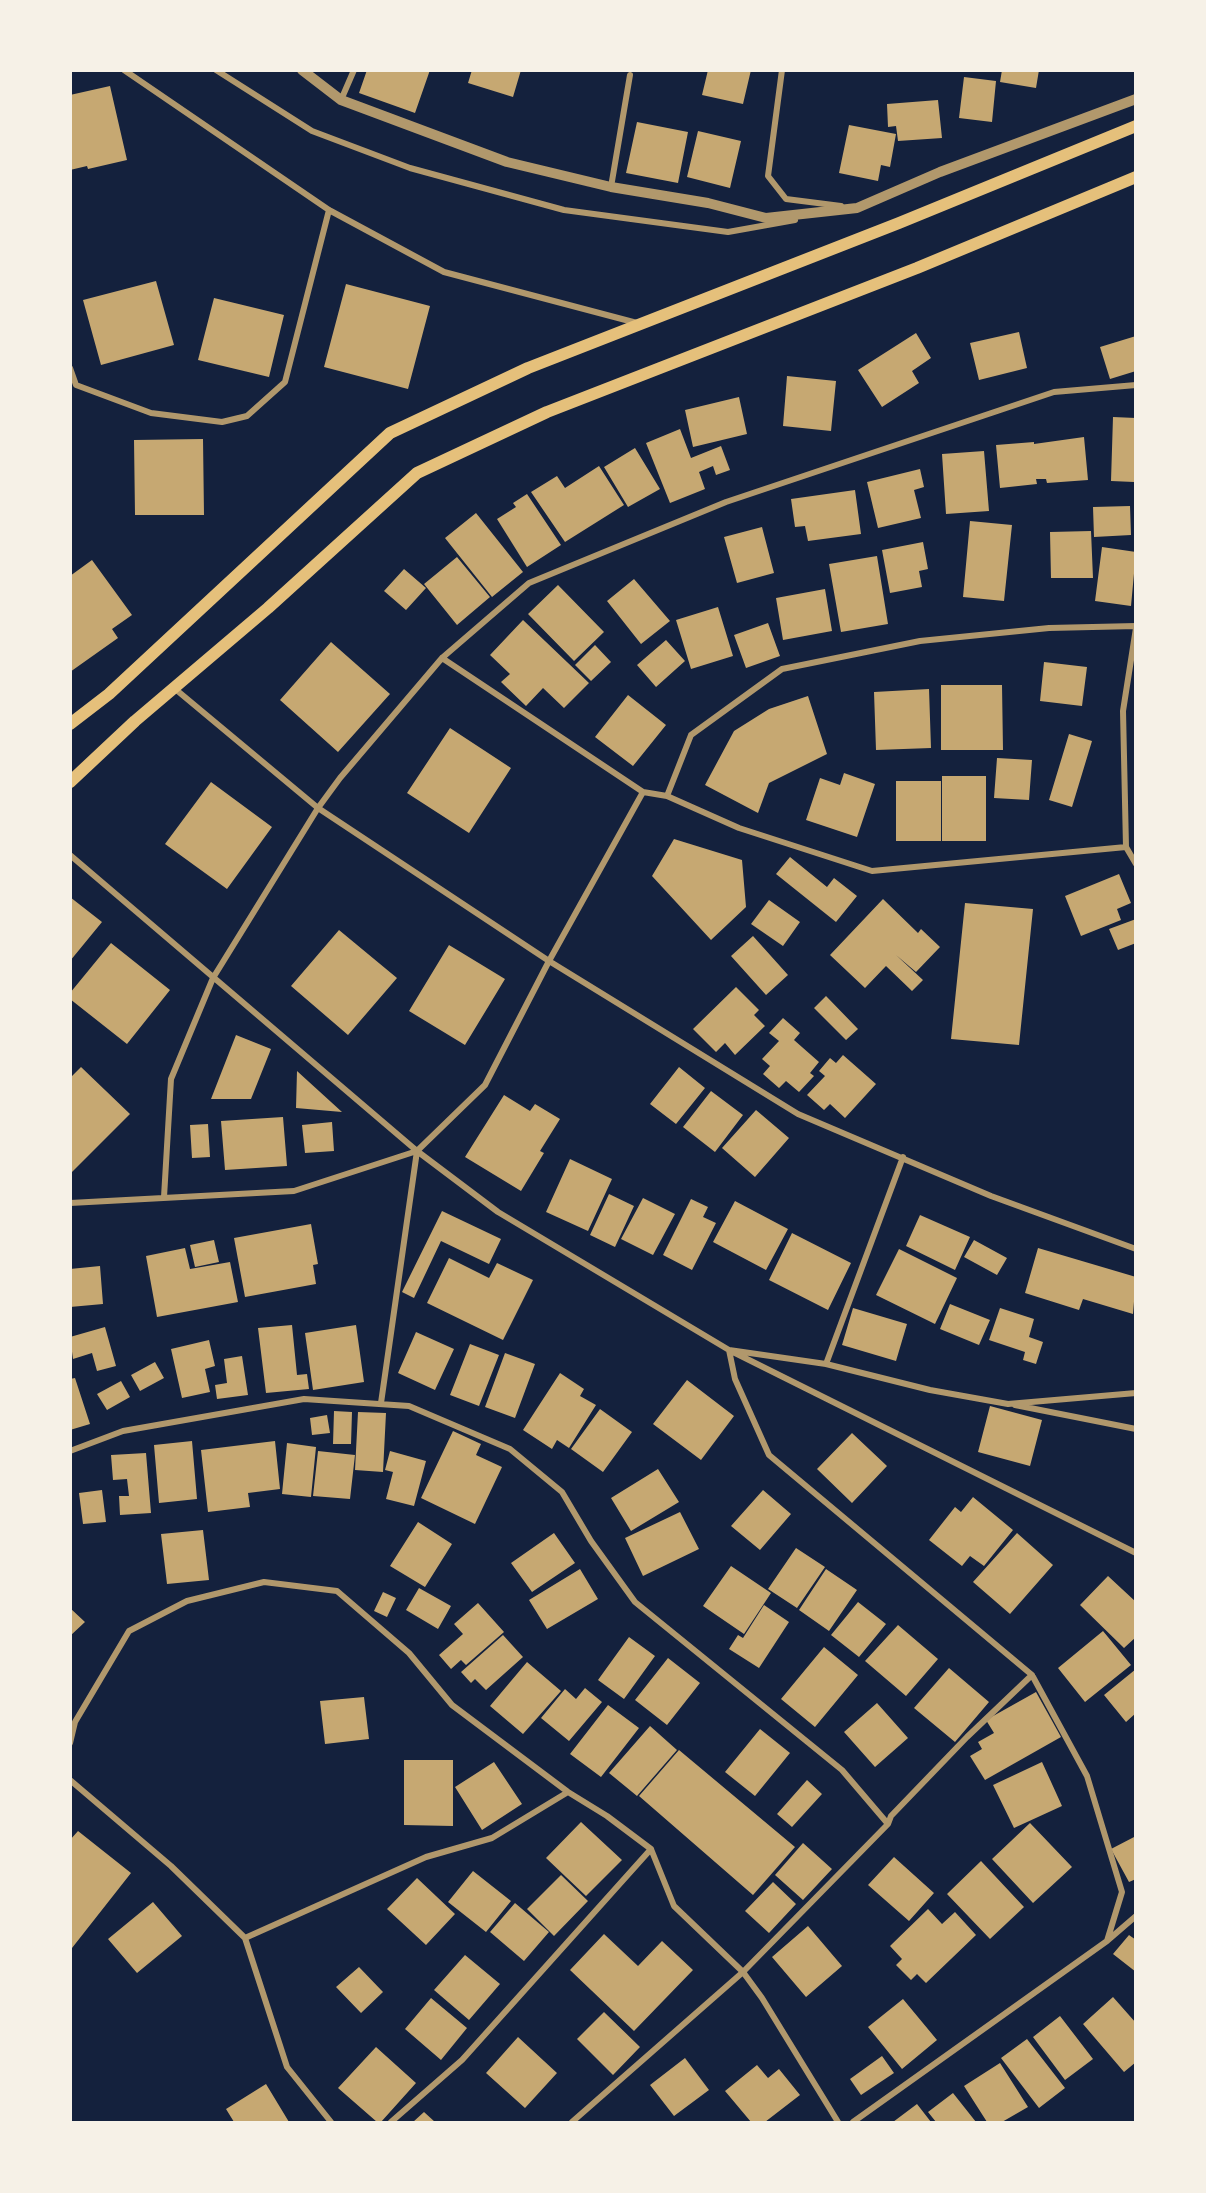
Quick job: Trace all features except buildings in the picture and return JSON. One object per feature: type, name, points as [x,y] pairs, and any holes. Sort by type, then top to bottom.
[{"type":"main road","points":[[70,724],[109,694],[390,433],[528,368],[899,224],[1136,126]]},
{"type":"main road","points":[[70,782],[417,473],[547,412],[906,272],[1136,177]]},
{"type":"street","points":[[124,70],[329,210],[444,272],[641,324]]},
{"type":"street","points":[[216,70],[312,131],[410,168],[564,210],[728,232],[857,208],[940,172],[1136,99]]},
{"type":"street","points":[[303,70],[341,100],[507,162],[611,187],[708,203],[766,218],[857,208]]},
{"type":"street","points":[[341,100],[354,70]]},
{"type":"street","points":[[782,70],[768,176],[786,199],[857,208]]},
{"type":"street","points":[[611,187],[630,75]]},
{"type":"street","points":[[70,368],[76,385],[151,413],[222,422],[247,416],[285,382],[329,210]]},
{"type":"street","points":[[164,1197],[171,1079],[213,978],[318,808],[442,658],[529,583],[726,502],[1054,392],[1136,385]]},
{"type":"street","points":[[667,796],[691,735],[782,669],[920,641],[1049,628],[1136,627],[1123,711],[1126,847],[1136,864]]},
{"type":"street","points":[[442,658],[644,792],[667,796],[739,828],[872,871],[1126,847]]},
{"type":"street","points":[[174,688],[318,808],[549,961],[798,1114],[903,1156],[990,1196],[1136,1249]]},
{"type":"street","points":[[70,1203],[294,1191],[417,1151],[485,1085],[549,961],[644,792]]},
{"type":"street","points":[[70,855],[417,1151],[498,1212],[729,1350],[1136,1553]]},
{"type":"street","points":[[381,1404],[417,1151]]},
{"type":"street","points":[[826,1364],[903,1156]]},
{"type":"street","points":[[729,1350],[826,1364],[930,1390],[1136,1429]]},
{"type":"street","points":[[729,1350],[735,1379],[769,1455],[1032,1675],[1087,1776],[1122,1892],[1107,1941]]},
{"type":"street","points":[[1008,1404],[1136,1393]]},
{"type":"street","points":[[70,1451],[123,1431],[303,1399],[409,1406],[510,1449],[562,1492],[591,1541],[635,1602],[842,1770],[888,1824]]},
{"type":"street","points":[[70,1743],[80,1713],[129,1631],[187,1601],[264,1582],[337,1591],[409,1653],[452,1705],[568,1792],[607,1816],[651,1849],[674,1906],[743,1972],[762,1998],[838,2122]]},
{"type":"street","points":[[572,2122],[743,1972],[888,1824],[891,1816],[967,1737],[1032,1675]]},
{"type":"street","points":[[70,1780],[171,1866],[245,1938],[287,2067],[332,2122]]},
{"type":"street","points":[[245,1938],[426,1857],[492,1838],[568,1792]]},
{"type":"street","points":[[391,2122],[462,2060],[651,1849]]},
{"type":"street","points":[[853,2122],[1107,1941],[1136,1916]]}]
